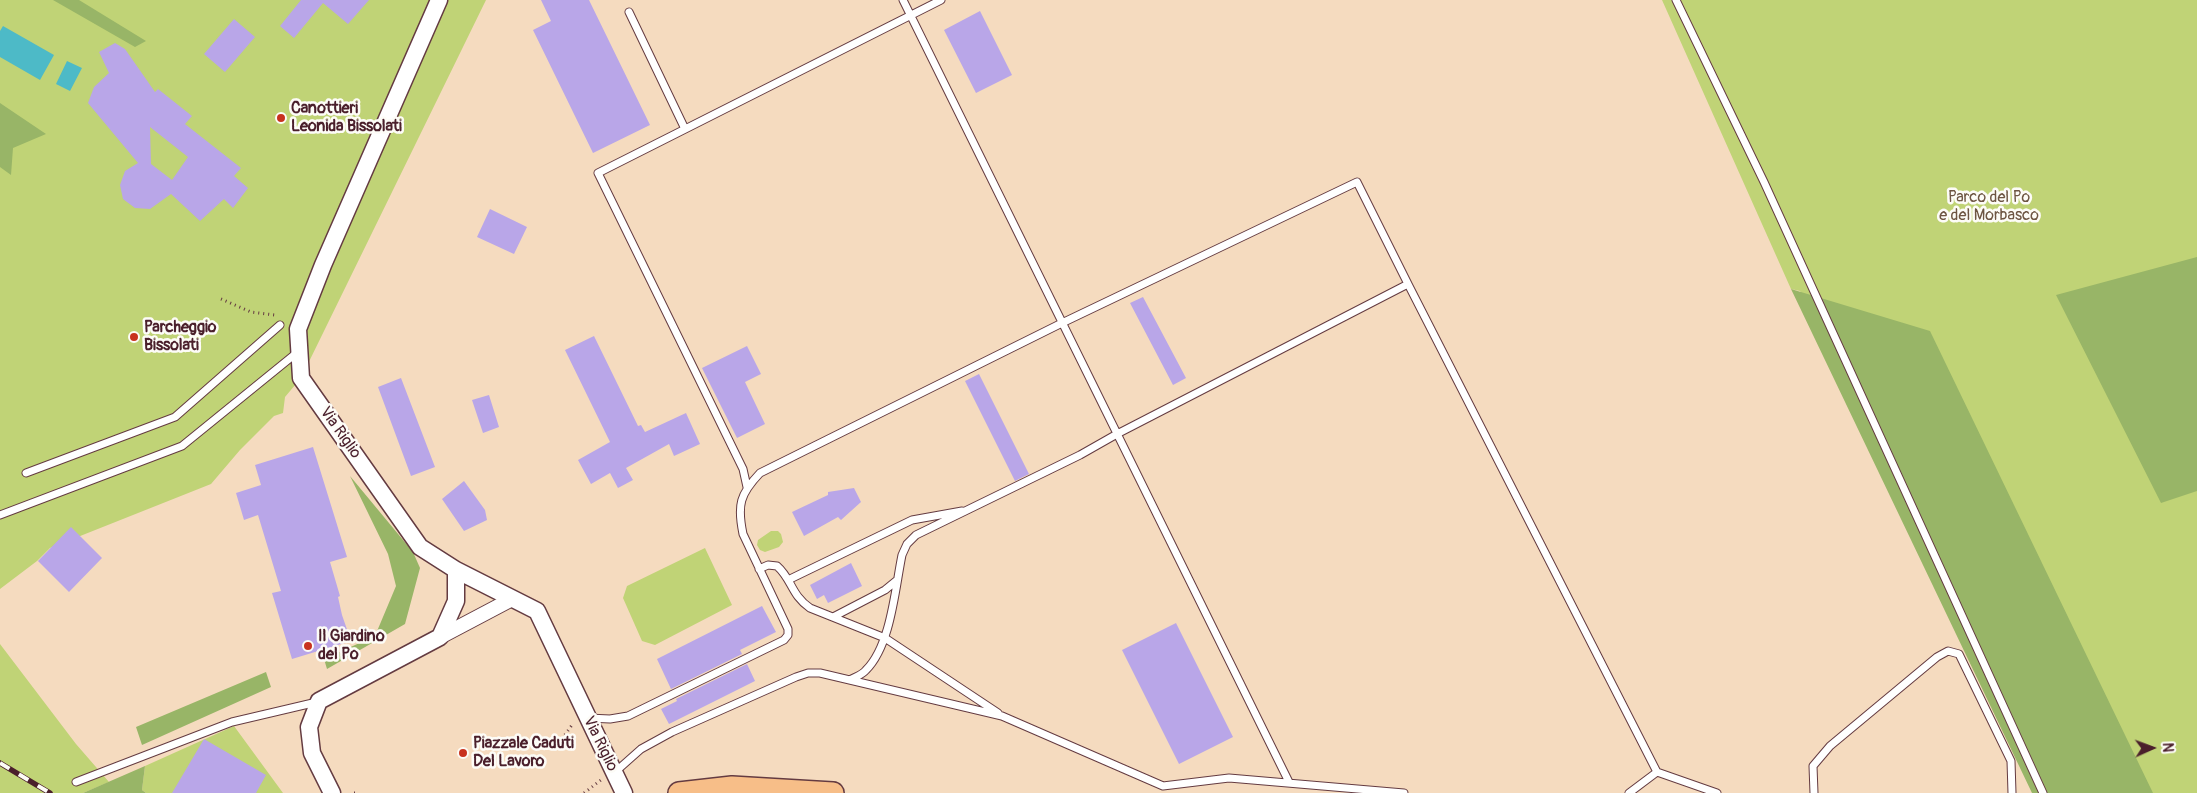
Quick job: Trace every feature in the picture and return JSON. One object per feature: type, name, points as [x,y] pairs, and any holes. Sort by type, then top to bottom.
[{"type":"main road","points":[[680,793],[732,787],[833,793]]},
{"type":"street","name":"Via Riglio","points":[[439,0],[323,265],[298,329],[301,378],[420,547],[456,570],[537,611],[624,793]]},
{"type":"street","points":[[440,636],[456,602],[456,570]]},
{"type":"street","points":[[332,793],[312,753],[309,727],[319,701],[512,599]]},
{"type":"lane","points":[[903,0],[1289,782]]},
{"type":"lane","points":[[747,487],[743,469],[598,173],[941,0]]},
{"type":"lane","points":[[1676,0],[1764,182],[2042,793]]},
{"type":"lane","points":[[629,12],[685,129]]},
{"type":"lane","points":[[588,718],[610,719],[628,716],[784,640],[788,635],[788,629],[743,534],[740,518],[741,501],[747,487],[760,473],[1062,323],[1358,182],[1408,284],[1657,772],[1717,793]]},
{"type":"lane","points":[[850,680],[865,672],[875,659],[885,638],[902,555],[907,544],[916,535],[1080,455],[1117,434],[1408,284]]},
{"type":"lane","points":[[26,473],[175,417],[280,325]]},
{"type":"lane","points":[[0,515],[182,446],[299,350]]},
{"type":"lane","points":[[788,580],[912,520],[972,509]]},
{"type":"lane","points":[[760,569],[768,565],[777,566],[783,571],[800,600],[810,608],[885,638],[1002,716]]},
{"type":"lane","points":[[833,617],[885,590],[897,580]]},
{"type":"lane","points":[[1814,793],[1813,766],[1830,746],[1937,657],[1948,650],[1959,654],[2011,761],[2012,793]]},
{"type":"lane","points":[[614,773],[629,758],[657,740],[796,677],[808,673],[820,673],[1002,716],[1163,786],[1229,778],[1404,793]]},
{"type":"lane","points":[[76,782],[232,722],[319,701]]},
{"type":"lane","points":[[1629,793],[1657,772]]},
{"type":"path","points":[[221,299],[251,312],[282,316]]},
{"type":"path","points":[[559,743],[572,725],[568,716]]},
{"type":"path","points":[[584,793],[599,781],[614,773]]},
{"type":"green space","points":[[0,0],[486,0],[301,378],[285,397],[283,413],[274,416],[240,450],[211,484],[50,548],[37,561],[0,589]]},
{"type":"green space","points":[[53,0],[79,0],[146,41],[135,47]]},
{"type":"green space","name":"Parco del Po e del Morbasco","points":[[1662,0],[2197,0],[2197,793],[2034,793],[1800,291],[1791,289]]},
{"type":"green space","points":[[0,103],[46,134],[13,148],[11,175],[0,167]]},
{"type":"green space","points":[[2197,257],[2197,491],[2161,503],[2056,295]]},
{"type":"green space","points":[[1791,289],[1930,331],[2153,793],[2032,793]]},
{"type":"green space","points":[[350,476],[413,552],[420,568],[405,624],[327,669],[324,659],[375,636],[396,586],[388,554]]},
{"type":"green space","points":[[771,531],[778,531],[783,542],[779,547],[765,552],[760,550],[757,545],[758,540]]},
{"type":"green space","points":[[705,548],[732,605],[655,645],[642,641],[623,598],[627,586]]},
{"type":"green space","points":[[0,644],[76,744],[109,782],[83,793],[0,793]]},
{"type":"green space","points":[[266,672],[271,687],[142,745],[136,727]]},
{"type":"green space","points":[[234,726],[283,793],[146,793],[142,790],[145,766]]},
{"type":"green space","points":[[145,766],[142,790],[146,793],[83,793]]},
{"type":"water","points":[[3,26],[54,55],[40,80],[0,57],[0,31]]},
{"type":"water","points":[[67,61],[82,68],[70,91],[56,84]]},
{"type":"building","points":[[301,0],[369,0],[348,24],[323,3],[294,38],[280,26]]},
{"type":"building","points":[[541,0],[589,0],[650,125],[593,153],[533,30],[551,21]]},
{"type":"building","points":[[980,11],[1012,75],[976,93],[944,30]]},
{"type":"building","points":[[234,19],[255,37],[225,72],[204,54]]},
{"type":"building","points":[[115,43],[125,49],[155,92],[158,89],[192,116],[185,124],[241,168],[234,176],[248,188],[233,208],[224,199],[200,221],[171,194],[150,209],[135,208],[123,199],[120,185],[125,171],[138,163],[88,103],[94,87],[109,73],[99,52]],"holes":[[[150,127],[188,157],[172,180],[151,164]]]},
{"type":"building","points":[[490,209],[527,227],[514,254],[477,237]]},
{"type":"building","points":[[1143,297],[1186,378],[1173,385],[1130,303]]},
{"type":"building","points":[[594,336],[638,426],[641,425],[645,432],[686,413],[700,444],[674,456],[669,444],[626,468],[633,480],[618,488],[610,473],[591,484],[578,460],[610,442],[565,350]]},
{"type":"building","points":[[747,346],[761,374],[745,382],[765,424],[737,438],[702,368]]},
{"type":"building","points":[[979,374],[1029,474],[1015,481],[965,381]]},
{"type":"building","points":[[401,378],[435,467],[411,476],[378,387]]},
{"type":"building","points":[[489,395],[499,427],[483,433],[472,400]]},
{"type":"building","points":[[313,447],[347,557],[330,562],[340,596],[338,597],[342,615],[351,641],[292,659],[272,593],[281,591],[258,515],[244,520],[236,493],[261,485],[255,465]]},
{"type":"building","points":[[464,481],[485,510],[487,520],[464,531],[442,499]]},
{"type":"building","points":[[854,488],[861,502],[841,520],[838,517],[804,536],[792,512],[828,495],[828,492]]},
{"type":"building","points":[[71,527],[102,558],[69,592],[38,561]]},
{"type":"building","points":[[851,563],[862,586],[828,603],[824,595],[817,599],[810,585]]},
{"type":"building","points":[[762,606],[776,632],[740,650],[742,654],[671,689],[657,659]]},
{"type":"building","points":[[1176,623],[1233,737],[1179,764],[1122,650]]},
{"type":"building","points":[[747,664],[755,681],[669,724],[661,709],[677,701],[676,699]]},
{"type":"building","points":[[204,739],[266,775],[256,793],[172,793]]},
{"type":"railway","points":[[0,763],[50,793]]},
{"type":"place","name":"Canottieri Leonida Bissolati","points":[[281,118]]},
{"type":"place","name":"Parcheggio Bissolati","points":[[134,337]]},
{"type":"place","name":"Il Giardino del Po","points":[[308,646]]},
{"type":"place","name":"Piazzale Caduti Del Lavoro","points":[[463,753]]}]
